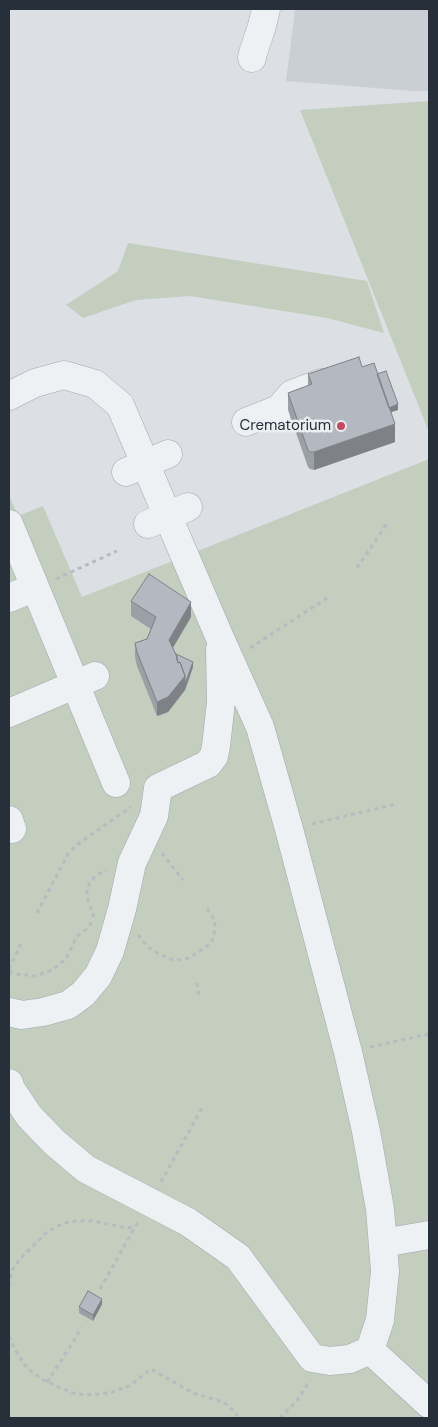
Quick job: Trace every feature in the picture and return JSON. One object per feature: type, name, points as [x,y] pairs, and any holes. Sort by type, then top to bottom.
[{"type":"lane","points":[[252,58],[266,9]]},
{"type":"lane","points":[[246,422],[279,409],[292,394],[348,373]]},
{"type":"lane","points":[[9,396],[35,382],[64,375],[95,384],[120,405],[260,727],[348,1052],[366,1131],[380,1210],[385,1271],[380,1320],[370,1350],[350,1359],[320,1360],[312,1358],[238,1257],[188,1222],[86,1168],[54,1142],[30,1116],[11,1089],[9,1083]]},
{"type":"lane","points":[[9,524],[35,587],[85,681],[116,783]]},
{"type":"lane","points":[[9,598],[35,587]]},
{"type":"lane","points":[[9,1012],[22,1015],[43,1012],[68,1004],[83,994],[98,976],[110,951],[131,868],[154,816],[158,788],[208,764],[214,756],[225,649]]},
{"type":"lane","points":[[9,713],[85,681]]},
{"type":"lane","points":[[383,1243],[429,1235]]},
{"type":"lane","points":[[370,1350],[429,1404]]},
{"type":"path","points":[[357,568],[388,522]]},
{"type":"path","points":[[35,587],[71,573],[117,551]]},
{"type":"path","points":[[225,649],[327,598]]},
{"type":"path","points":[[37,913],[74,846],[158,788]]},
{"type":"path","points":[[289,829],[396,804]]},
{"type":"path","points":[[146,834],[184,880]]},
{"type":"path","points":[[21,944],[9,970],[16,974],[35,976],[44,974],[60,965],[71,951],[77,936],[88,929],[94,920],[87,897],[90,882],[97,874],[104,870],[131,868]]},
{"type":"path","points":[[121,913],[148,947],[170,959],[182,960],[191,958],[210,944],[214,937],[215,922],[206,908]]},
{"type":"path","points":[[197,983],[199,999]]},
{"type":"path","points":[[348,1052],[429,1034]]},
{"type":"path","points":[[100,1289],[202,1108]]},
{"type":"path","points":[[9,1286],[12,1270],[20,1259],[47,1232],[64,1223],[77,1220],[93,1221],[126,1228],[135,1227]]},
{"type":"path","points":[[47,1382],[81,1327]]},
{"type":"path","points":[[9,1336],[14,1350],[27,1368],[47,1382],[72,1393],[86,1395],[110,1393],[129,1386],[151,1370],[193,1393],[223,1402],[229,1406],[238,1418]]},
{"type":"path","points":[[280,1418],[297,1401],[320,1360]]},
{"type":"shaded area","points":[[295,9],[429,9],[429,91],[286,81]]},
{"type":"green space","points":[[429,101],[429,432],[300,110]]},
{"type":"green space","points":[[128,243],[367,281],[384,333],[327,318],[190,296],[136,300],[83,318],[66,305],[118,271]]},
{"type":"green space","points":[[429,459],[429,1418],[9,1418],[9,495],[18,516],[43,506],[82,597]]},
{"type":"building","name":"Crematorium","points":[[359,357],[362,367],[374,363],[395,424],[310,452],[288,393],[312,384],[308,374]]},
{"type":"building","points":[[386,371],[398,404],[389,408],[377,374]]},
{"type":"building","points":[[149,574],[191,602],[169,640],[185,676],[168,697],[157,702],[135,643],[147,639],[156,617],[131,601]]},
{"type":"building","points":[[176,654],[193,662],[185,684],[185,676],[180,662],[178,663]]},
{"type":"building","points":[[88,1291],[102,1299],[93,1315],[79,1307]]},
{"type":"place","name":"Crematorium","points":[[341,426]]}]
